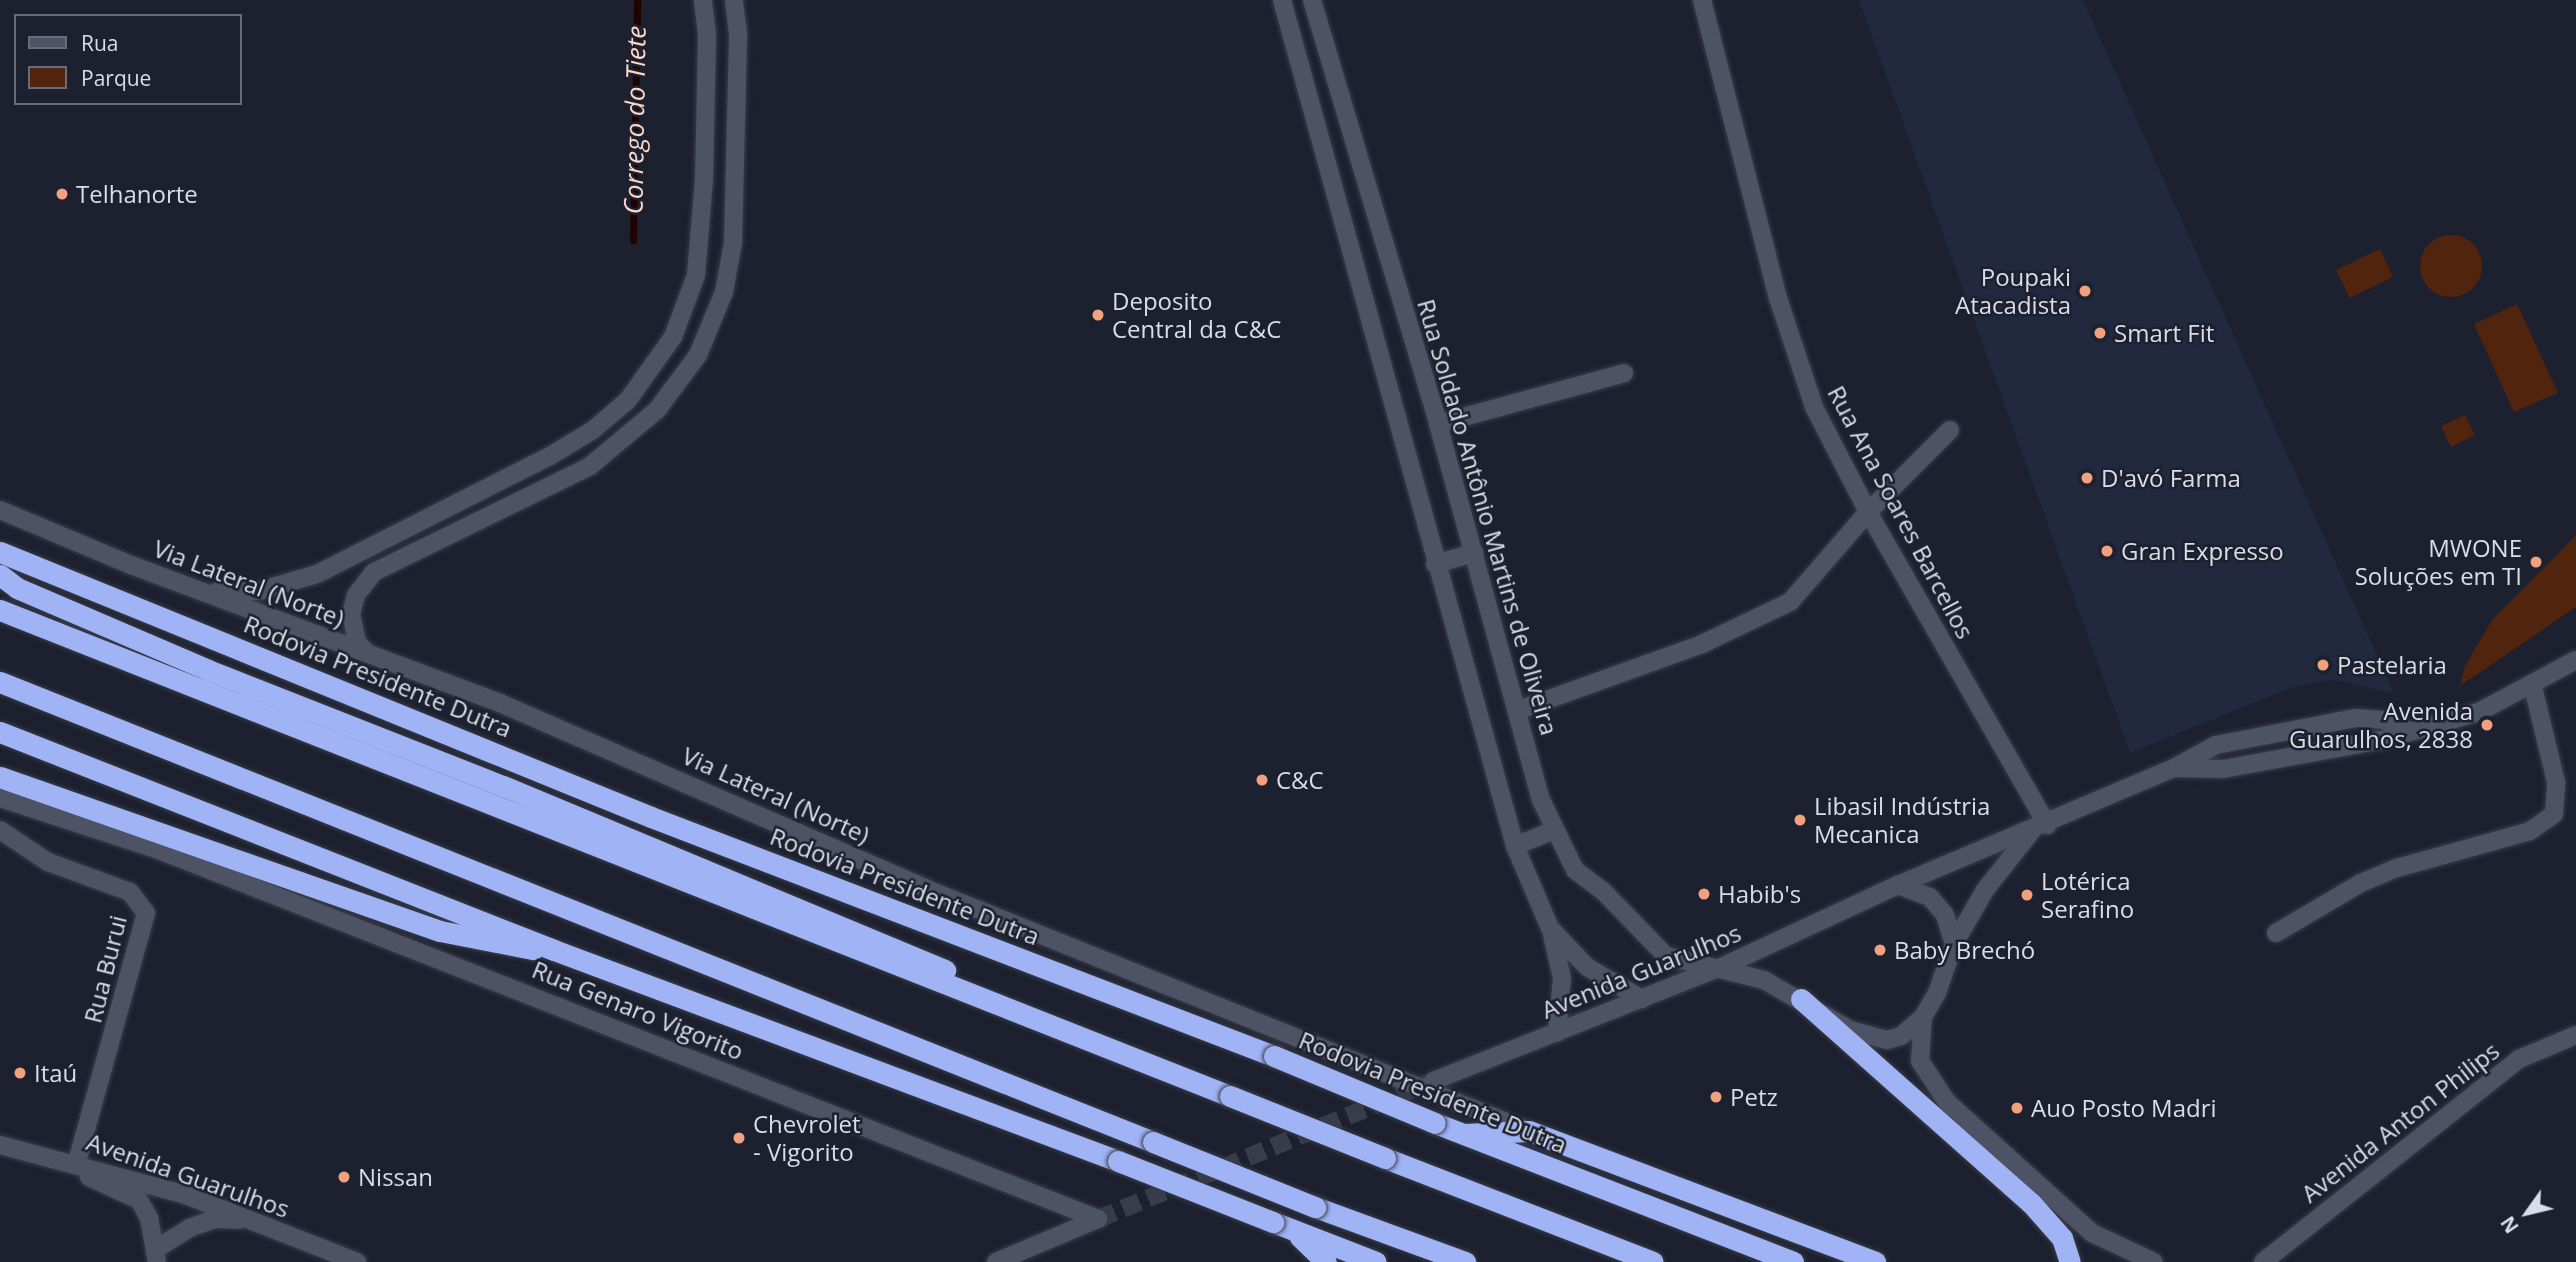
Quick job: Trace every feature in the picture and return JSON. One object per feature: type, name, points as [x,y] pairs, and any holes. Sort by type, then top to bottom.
[{"type":"highway","name":"Rodovia Presidente Dutra","points":[[0,552],[651,817],[1274,1056],[1435,1123],[1793,1262]]},
{"type":"highway","points":[[0,575],[17,588],[208,670],[868,935],[960,976],[974,996]]},
{"type":"highway","points":[[0,610],[1653,1262]]},
{"type":"highway","points":[[0,682],[1315,1207],[1465,1262]]},
{"type":"highway","points":[[0,732],[554,950],[1118,1161],[1376,1262]]},
{"type":"highway","points":[[0,777],[440,931],[507,947],[554,950]]},
{"type":"highway","points":[[1801,999],[2031,1203],[2062,1238],[2070,1262]]},
{"type":"highway","points":[[1464,1133],[1529,1131],[1875,1262]]},
{"type":"highway","points":[[1294,1230],[1326,1262]]},
{"type":"street","points":[[197,589],[259,591],[317,574],[550,456],[593,430],[628,400],[673,337],[696,275],[704,180],[707,34],[703,0]]},
{"type":"street","points":[[368,654],[357,642],[351,614],[356,595],[374,572],[590,466],[657,410],[698,355],[724,292],[733,243],[738,34],[734,0]]},
{"type":"street","points":[[1282,0],[1435,564],[1515,846],[1550,928],[1562,978],[1557,1032]]},
{"type":"street","name":"Rua Soldado Antônio Martins de Oliveira","points":[[1312,0],[1438,424],[1552,831],[1575,870],[1602,890],[1654,948],[1682,962],[1719,968]]},
{"type":"street","name":"Rua Ana Soares Barcellos","points":[[1702,0],[1794,353],[1814,407],[2039,829]]},
{"type":"street","points":[[1438,424],[1624,373]]},
{"type":"street","points":[[1520,710],[1702,644],[1790,602],[1868,512],[1950,430]]},
{"type":"street","name":"Via Lateral (Norte)","points":[[0,510],[197,589],[561,728],[927,889],[1529,1131]]},
{"type":"street","points":[[1435,564],[1474,553]]},
{"type":"street","name":"Avenida Guarulhos","points":[[2174,768],[2223,769],[2365,744],[2406,730],[2479,712],[2533,687],[2576,660]]},
{"type":"street","points":[[2276,933],[2361,883],[2397,868],[2530,831],[2554,814],[2556,782],[2533,687]]},
{"type":"street","name":"Avenida Guarulhos","points":[[1433,1081],[1719,968],[1898,885],[2039,829],[2174,768],[2216,745],[2301,726],[2356,718],[2383,720],[2406,730]]},
{"type":"street","name":"Rua Genaro Vigorito","points":[[0,798],[159,850],[1098,1219],[996,1262]]},
{"type":"street","points":[[1719,968],[1764,980],[1870,1039],[1901,1036],[1923,1017],[1937,993],[1954,944],[1985,890],[2039,829]]},
{"type":"street","name":"Rua Burui","points":[[0,830],[48,862],[130,891],[146,913],[77,1162]]},
{"type":"street","points":[[1515,846],[1552,831]]},
{"type":"street","points":[[1898,885],[1930,897],[1945,915],[1954,944]]},
{"type":"street","points":[[1550,928],[1587,967],[1642,999]]},
{"type":"street","points":[[1923,1017],[1920,1061],[1947,1102],[2092,1233],[2154,1262]]},
{"type":"street","name":"Avenida Anton Philips","points":[[2263,1262],[2519,1059],[2576,1035]]},
{"type":"street","name":"Avenida Guarulhos","points":[[0,1145],[77,1162],[253,1220],[357,1262]]},
{"type":"street","points":[[43,1153],[67,1169],[139,1200],[149,1218],[157,1256]]},
{"type":"street","points":[[157,1256],[188,1228],[215,1219],[253,1220]]},
{"type":"shaded area","points":[[1859,0],[2083,0],[2394,693],[2333,680],[2293,687],[2130,753]]},
{"type":"green space","points":[[2445,235],[2457,235],[2473,244],[2480,254],[2480,278],[2473,288],[2457,297],[2445,297],[2434,292],[2425,283],[2420,272],[2420,260],[2425,249],[2434,240]]},
{"type":"green space","points":[[2380,249],[2393,277],[2350,298],[2336,270]]},
{"type":"green space","points":[[2517,304],[2558,393],[2514,412],[2474,324]]},
{"type":"green space","points":[[2465,415],[2475,435],[2451,447],[2441,426]]},
{"type":"green space","points":[[2576,535],[2576,607],[2460,686],[2465,666],[2492,620]]},
{"type":"waterway","name":"Corrego do Tiete","points":[[633,240],[637,0]]},
{"type":"tunnel","points":[[1098,1219],[1428,1083]]},
{"type":"place","name":"Telhanorte","points":[[62,194]]},
{"type":"place","name":"Poupaki Atacadista","points":[[2085,291]]},
{"type":"place","name":"Deposito Central da C&C","points":[[1098,315]]},
{"type":"place","name":"Smart Fit","points":[[2100,333]]},
{"type":"place","name":"D'avó Farma","points":[[2087,478]]},
{"type":"place","name":"Gran Expresso","points":[[2107,551]]},
{"type":"place","name":"MWONE Soluções em TI","points":[[2536,562]]},
{"type":"place","name":"Pastelaria","points":[[2323,665]]},
{"type":"place","name":"Avenida Guarulhos, 2838","points":[[2487,725]]},
{"type":"place","name":"C&C","points":[[1262,780]]},
{"type":"place","name":"Libasil Indústria Mecanica","points":[[1800,820]]},
{"type":"place","name":"Habib's","points":[[1704,894]]},
{"type":"place","name":"Lotérica Serafino","points":[[2027,895]]},
{"type":"place","name":"Baby Brechó","points":[[1880,950]]},
{"type":"place","name":"Itaú","points":[[20,1073]]},
{"type":"place","name":"Petz","points":[[1716,1097]]},
{"type":"place","name":"Auo Posto Madri","points":[[2017,1108]]},
{"type":"place","name":"Chevrolet - Vigorito","points":[[739,1138]]},
{"type":"place","name":"Nissan","points":[[344,1177]]}]
